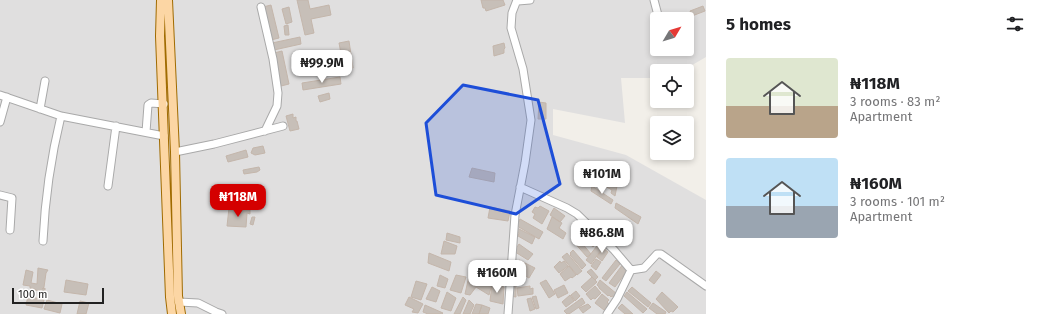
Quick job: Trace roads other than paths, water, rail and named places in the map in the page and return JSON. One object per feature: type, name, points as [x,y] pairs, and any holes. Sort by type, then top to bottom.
[{"type":"main road","points":[[161,0],[160,36],[164,104],[170,297],[172,314]]},
{"type":"main road","points":[[168,0],[175,152],[179,302],[181,314]]},
{"type":"main road","points":[[160,36],[169,36]]},
{"type":"street","points":[[508,314],[515,215],[531,120],[523,69],[511,28],[512,13],[518,0],[530,0]]},
{"type":"street","points":[[654,0],[658,12]]},
{"type":"street","points":[[261,7],[273,59],[278,93],[277,106],[265,131]]},
{"type":"street","points":[[40,109],[45,81]]},
{"type":"street","points":[[0,122],[3,96],[61,116],[164,136]]},
{"type":"street","points":[[146,132],[148,105],[151,103],[164,104]]},
{"type":"street","points":[[42,241],[46,192],[54,144],[61,116]]},
{"type":"street","points":[[108,186],[116,126]]},
{"type":"street","points":[[175,152],[283,126]]},
{"type":"street","points":[[520,187],[577,214],[614,250],[631,270]]},
{"type":"street","points":[[0,195],[12,198],[10,230]]},
{"type":"street","points":[[631,270],[644,268],[657,254],[661,254],[706,286]]},
{"type":"street","points":[[607,314],[617,299],[631,270]]},
{"type":"street","points":[[179,302],[198,303],[216,312],[224,314]]}]
